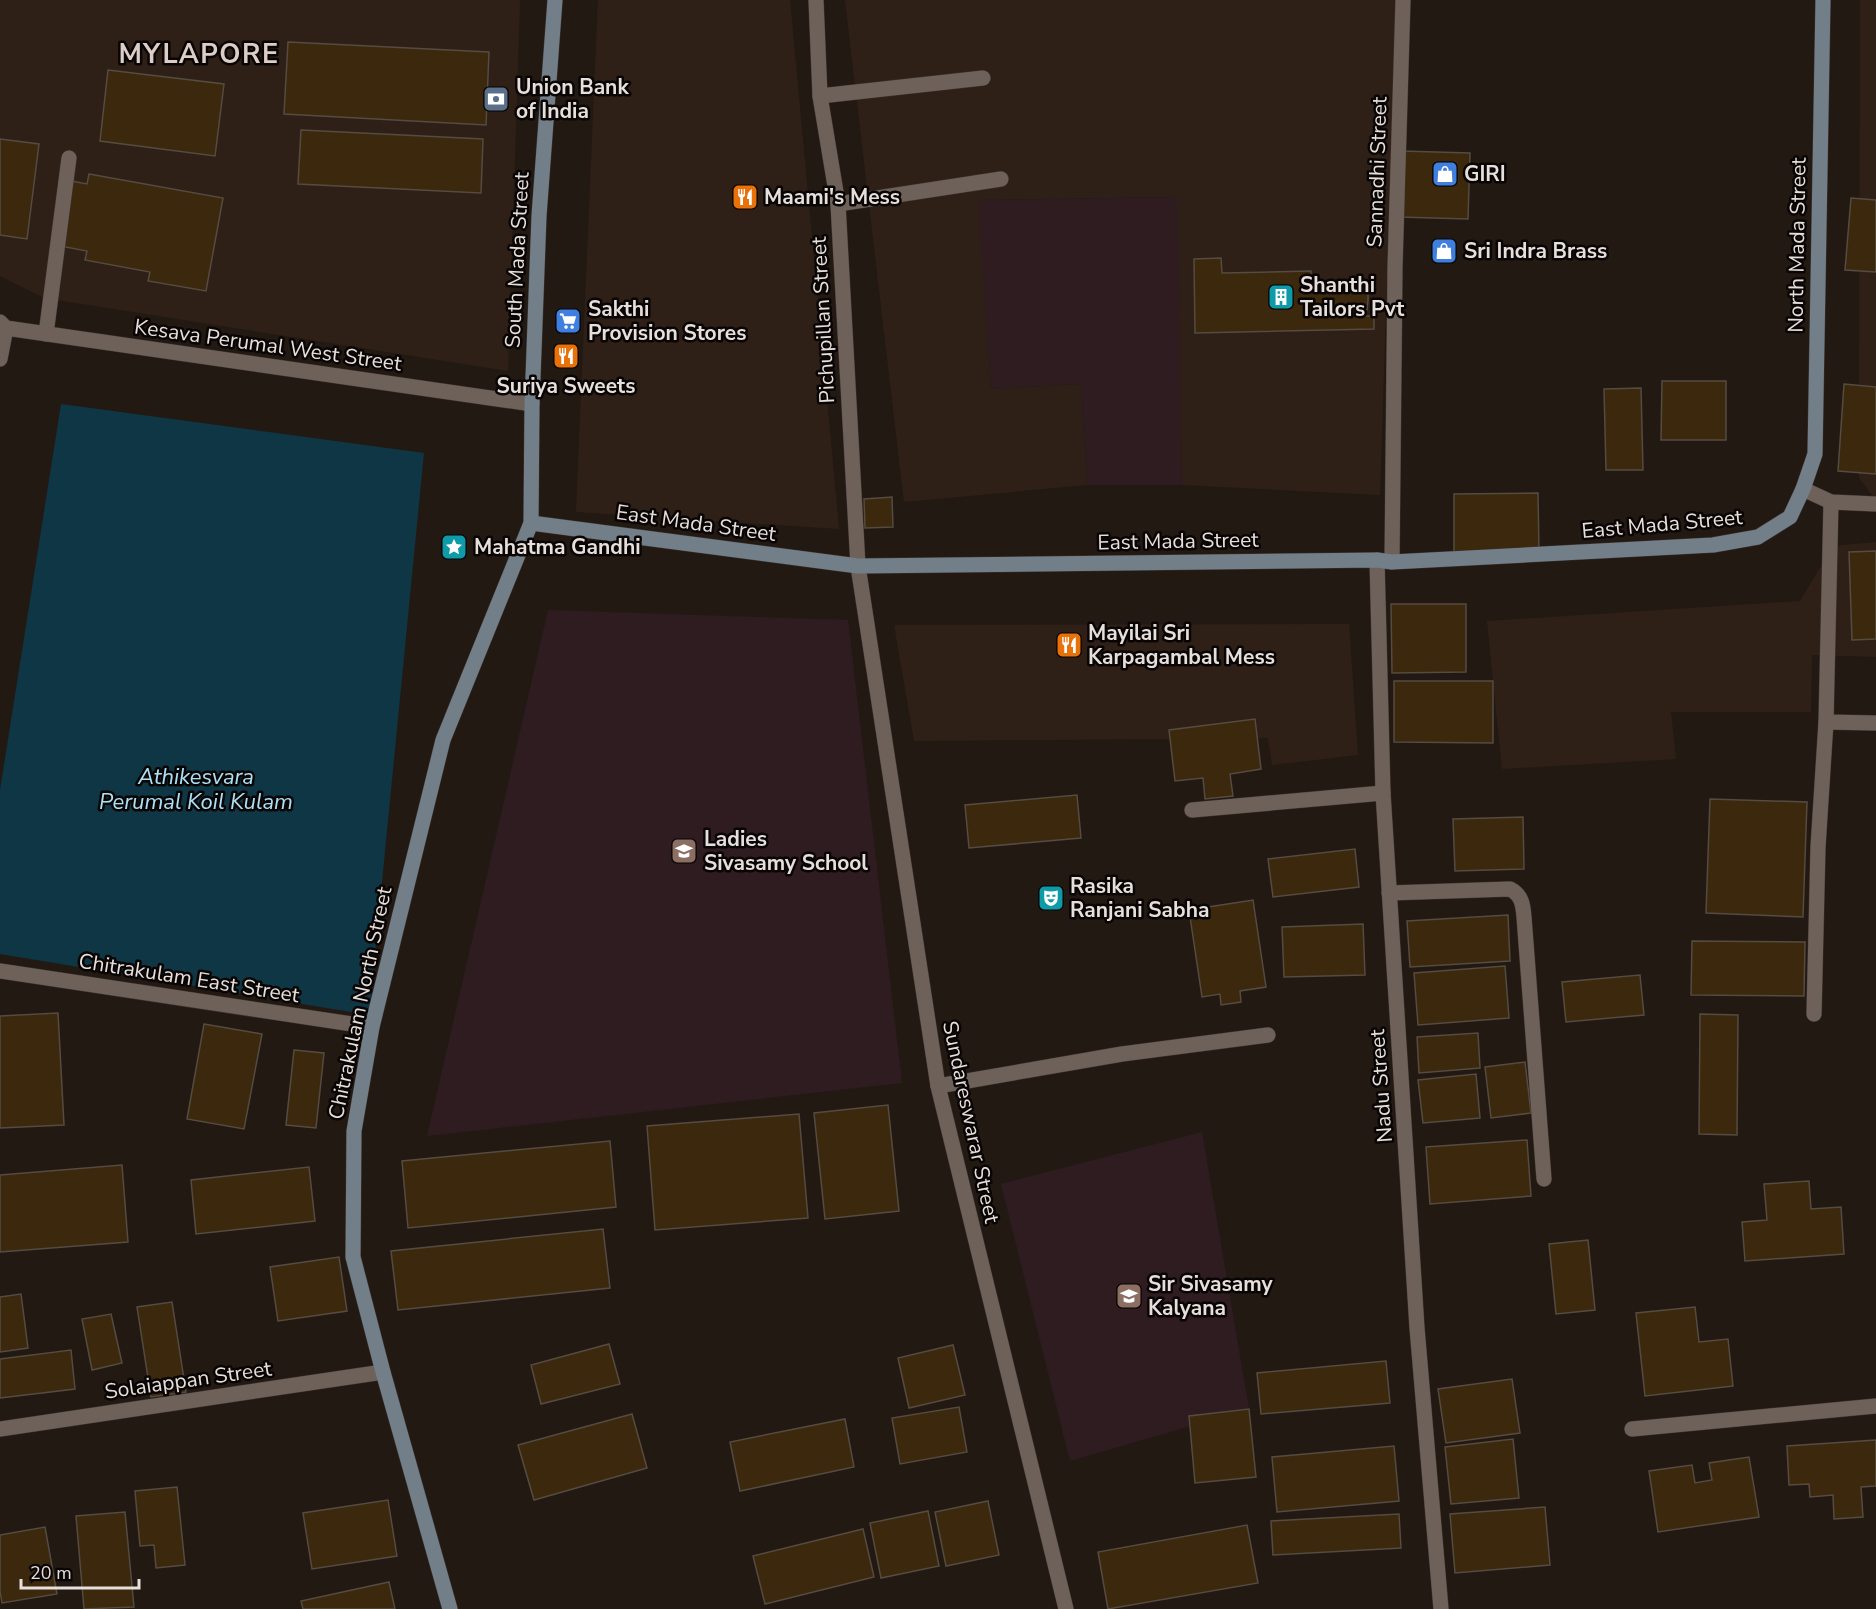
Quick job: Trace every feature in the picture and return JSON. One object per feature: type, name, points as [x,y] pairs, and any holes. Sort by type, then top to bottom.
[{"type":"street","name":"South Mada Street","points":[[531,523],[532,404],[539,216],[555,0]]},
{"type":"street","name":"Pichupillan Street","points":[[816,0],[820,96],[838,204],[858,566]]},
{"type":"street","name":"Sannadhi Street","points":[[1384,561],[1403,0]]},
{"type":"street","name":"North Mada Street","points":[[1803,489],[1815,454],[1823,0]]},
{"type":"street","points":[[820,96],[983,78]]},
{"type":"street","points":[[46,334],[69,158]]},
{"type":"street","points":[[838,204],[1001,179]]},
{"type":"street","name":"Kesava Perumal West Street","points":[[3,325],[46,334],[532,404]]},
{"type":"street","points":[[0,359],[3,325]]},
{"type":"street","points":[[1803,489],[1831,502],[1876,504]]},
{"type":"street","name":"East Mada Street","points":[[531,523],[858,566],[1384,561],[1713,545],[1758,537],[1790,517],[1803,489]]},
{"type":"street","points":[[1814,1014],[1818,847],[1826,722],[1831,502]]},
{"type":"street","name":"Chitrakulam North Street","points":[[450,1609],[353,1257],[354,1131],[372,1027],[444,740],[531,523]]},
{"type":"street","name":"Nadu Street","points":[[1384,561],[1383,793],[1417,1316],[1441,1609]]},
{"type":"street","name":"Sundareswarar Street","points":[[858,566],[938,1086],[1066,1609]]},
{"type":"street","points":[[1826,722],[1876,723]]},
{"type":"street","points":[[1192,810],[1383,793]]},
{"type":"street","points":[[1389,892],[1510,890],[1517,892],[1522,903],[1524,917],[1544,1179]]},
{"type":"street","name":"Chitrakulam East Street","points":[[0,971],[372,1027]]},
{"type":"street","points":[[938,1086],[1122,1054],[1268,1035]]},
{"type":"street","name":"Solaiappan Street","points":[[0,1429],[383,1372]]},
{"type":"street","points":[[1632,1429],[1876,1406]]},
{"type":"shaded area","points":[[0,0],[520,0],[508,371],[44,298],[0,276]]},
{"type":"shaded area","points":[[598,0],[790,0],[839,529],[576,512]]},
{"type":"shaded area","points":[[845,0],[1396,0],[1380,495],[1182,485],[1176,197],[979,200],[991,389],[1081,384],[1087,485],[904,502]]},
{"type":"shaded area","points":[[1860,0],[1876,0],[1876,500],[1859,478]]},
{"type":"shaded area","points":[[1177,197],[1182,485],[1087,485],[1081,384],[991,389],[978,200]]},
{"type":"shaded area","points":[[1876,542],[1876,657],[1812,655],[1811,712],[1671,712],[1676,759],[1502,769],[1487,621],[1800,601],[1833,546]]},
{"type":"shaded area","name":"Ladies Sivasamy School","points":[[548,610],[848,620],[902,1083],[427,1136]]},
{"type":"shaded area","points":[[1349,624],[1358,755],[1272,765],[1268,738],[914,741],[894,625]]},
{"type":"shaded area","name":"Sir Sivasamy Kalyana","points":[[1202,1132],[1249,1409],[1070,1461],[1001,1184]]},
{"type":"water","name":"Athikesvara Perumal Koil Kulam","points":[[61,404],[424,453],[369,1015],[0,954],[0,790]]},
{"type":"building","points":[[288,42],[489,52],[486,125],[284,114]]},
{"type":"building","points":[[108,70],[224,84],[215,156],[100,141]]},
{"type":"building","points":[[301,130],[483,139],[481,193],[298,184]]},
{"type":"building","points":[[0,139],[39,144],[27,239],[0,235]]},
{"type":"building","points":[[1401,151],[1470,153],[1468,219],[1399,217]]},
{"type":"building","points":[[89,174],[223,198],[206,291],[148,281],[150,272],[85,260],[87,251],[60,246],[71,181],[87,184]]},
{"type":"building","points":[[1851,198],[1876,200],[1876,272],[1845,270]]},
{"type":"building","name":"Shanthi Tailors Pvt","points":[[1221,258],[1222,273],[1311,271],[1311,287],[1363,286],[1363,293],[1368,293],[1368,301],[1367,310],[1363,310],[1363,316],[1374,316],[1374,329],[1195,333],[1194,259]]},
{"type":"building","points":[[1662,381],[1726,381],[1726,440],[1661,440]]},
{"type":"building","points":[[1844,384],[1876,387],[1876,474],[1838,471]]},
{"type":"building","points":[[1641,388],[1643,470],[1606,470],[1604,389]]},
{"type":"building","points":[[1538,493],[1539,552],[1454,553],[1454,494]]},
{"type":"building","points":[[892,497],[893,527],[865,528],[864,499]]},
{"type":"building","points":[[1876,551],[1876,639],[1852,640],[1849,552]]},
{"type":"building","points":[[1391,604],[1466,604],[1466,672],[1392,673]]},
{"type":"building","points":[[1394,681],[1493,681],[1493,743],[1394,742]]},
{"type":"building","points":[[1255,719],[1261,769],[1230,774],[1233,796],[1205,799],[1203,778],[1175,781],[1169,730]]},
{"type":"building","points":[[1077,795],[1081,838],[969,848],[965,805]]},
{"type":"building","points":[[1710,799],[1807,802],[1803,917],[1706,913]]},
{"type":"building","points":[[1523,817],[1524,869],[1455,871],[1453,819]]},
{"type":"building","points":[[1355,849],[1359,887],[1273,897],[1268,859]]},
{"type":"building","points":[[1253,900],[1266,987],[1240,991],[1241,1002],[1221,1005],[1220,994],[1202,997],[1189,910]]},
{"type":"building","points":[[1508,915],[1510,961],[1410,967],[1407,921]]},
{"type":"building","points":[[1363,924],[1365,975],[1284,977],[1282,927]]},
{"type":"building","points":[[1692,941],[1805,942],[1804,996],[1691,995]]},
{"type":"building","points":[[1505,966],[1509,1018],[1418,1025],[1414,973]]},
{"type":"building","points":[[1640,975],[1644,1015],[1566,1022],[1562,982]]},
{"type":"building","points":[[58,1013],[64,1125],[0,1128],[0,1016]]},
{"type":"building","points":[[1700,1014],[1738,1015],[1737,1135],[1699,1134]]},
{"type":"building","points":[[204,1024],[262,1034],[244,1129],[187,1119]]},
{"type":"building","points":[[1478,1033],[1480,1068],[1419,1073],[1417,1037]]},
{"type":"building","points":[[294,1050],[324,1053],[316,1128],[286,1125]]},
{"type":"building","points":[[1525,1062],[1531,1113],[1491,1118],[1485,1067]]},
{"type":"building","points":[[1476,1074],[1480,1118],[1423,1123],[1418,1080]]},
{"type":"building","points":[[888,1105],[899,1211],[825,1219],[814,1113]]},
{"type":"building","points":[[799,1114],[808,1218],[655,1230],[647,1126]]},
{"type":"building","points":[[1527,1140],[1531,1196],[1430,1204],[1426,1147]]},
{"type":"building","points":[[610,1141],[616,1207],[408,1228],[402,1161]]},
{"type":"building","points":[[122,1165],[128,1242],[0,1252],[0,1175]]},
{"type":"building","points":[[309,1167],[315,1221],[196,1234],[191,1180]]},
{"type":"building","points":[[1809,1181],[1811,1209],[1841,1207],[1844,1254],[1745,1261],[1742,1222],[1767,1220],[1764,1184]]},
{"type":"building","points":[[603,1229],[610,1288],[398,1310],[391,1251]]},
{"type":"building","points":[[1588,1240],[1595,1310],[1556,1314],[1549,1244]]},
{"type":"building","points":[[339,1257],[347,1311],[278,1321],[270,1267]]},
{"type":"building","points":[[21,1294],[28,1348],[0,1352],[0,1297]]},
{"type":"building","points":[[172,1302],[186,1392],[151,1397],[137,1307]]},
{"type":"building","points":[[1695,1307],[1699,1342],[1728,1339],[1733,1386],[1645,1396],[1636,1313]]},
{"type":"building","points":[[111,1314],[122,1363],[92,1370],[82,1319]]},
{"type":"building","points":[[609,1344],[620,1384],[541,1404],[531,1365]]},
{"type":"building","points":[[953,1345],[965,1395],[909,1408],[898,1358]]},
{"type":"building","points":[[71,1350],[75,1389],[0,1398],[0,1359]]},
{"type":"building","points":[[1386,1361],[1390,1403],[1261,1414],[1257,1373]]},
{"type":"building","points":[[1512,1379],[1520,1433],[1446,1443],[1438,1389]]},
{"type":"building","points":[[959,1407],[967,1452],[900,1464],[892,1418]]},
{"type":"building","points":[[1249,1409],[1256,1477],[1195,1483],[1189,1416]]},
{"type":"building","points":[[632,1414],[647,1468],[534,1500],[518,1445]]},
{"type":"building","points":[[845,1419],[854,1467],[740,1491],[730,1442]]},
{"type":"building","points":[[1513,1439],[1519,1498],[1451,1504],[1445,1447]]},
{"type":"building","points":[[1876,1440],[1876,1486],[1861,1487],[1863,1517],[1834,1519],[1833,1495],[1810,1497],[1809,1484],[1789,1485],[1787,1446]]},
{"type":"building","points":[[1394,1446],[1399,1501],[1277,1512],[1272,1457]]},
{"type":"building","points":[[1749,1457],[1759,1517],[1658,1532],[1649,1471],[1692,1465],[1695,1483],[1712,1480],[1709,1463]]},
{"type":"building","points":[[177,1487],[185,1565],[156,1568],[154,1545],[140,1546],[135,1491]]},
{"type":"building","points":[[388,1500],[397,1556],[312,1569],[303,1513]]},
{"type":"building","points":[[988,1501],[999,1555],[946,1566],[935,1512]]},
{"type":"building","points":[[1545,1507],[1550,1565],[1455,1573],[1450,1514]]},
{"type":"building","points":[[928,1511],[939,1566],[881,1578],[870,1523]]},
{"type":"building","points":[[125,1512],[134,1607],[84,1609],[76,1516]]},
{"type":"building","points":[[1399,1514],[1401,1548],[1273,1555],[1271,1521]]},
{"type":"building","points":[[1247,1525],[1258,1583],[1108,1609],[1098,1552]]},
{"type":"building","points":[[45,1527],[57,1594],[2,1603],[0,1535]]},
{"type":"building","points":[[863,1529],[874,1577],[765,1604],[753,1556]]},
{"type":"building","points":[[389,1582],[395,1609],[303,1609],[301,1601]]},
{"type":"place","name":"Union Bank of India","points":[[496,99]]},
{"type":"place","name":"GIRI","points":[[1445,174]]},
{"type":"place","name":"Maami's Mess","points":[[745,197]]},
{"type":"place","name":"Sri Indra Brass","points":[[1444,251]]},
{"type":"place","name":"Shanthi Tailors Pvt","points":[[1281,297]]},
{"type":"place","name":"Sakthi Provision Stores","points":[[568,321]]},
{"type":"place","name":"Suriya Sweets","points":[[566,356]]},
{"type":"place","name":"Mahatma Gandhi","points":[[454,547]]},
{"type":"place","name":"Mayilai Sri Karpagambal Mess","points":[[1069,645]]},
{"type":"place","name":"Ladies Sivasamy School","points":[[684,851]]},
{"type":"place","name":"Rasika Ranjani Sabha","points":[[1051,898]]},
{"type":"place","name":"Sir Sivasamy Kalyana","points":[[1129,1296]]},
{"type":"district","name":"MYLAPORE","points":[[199,54]]}]
